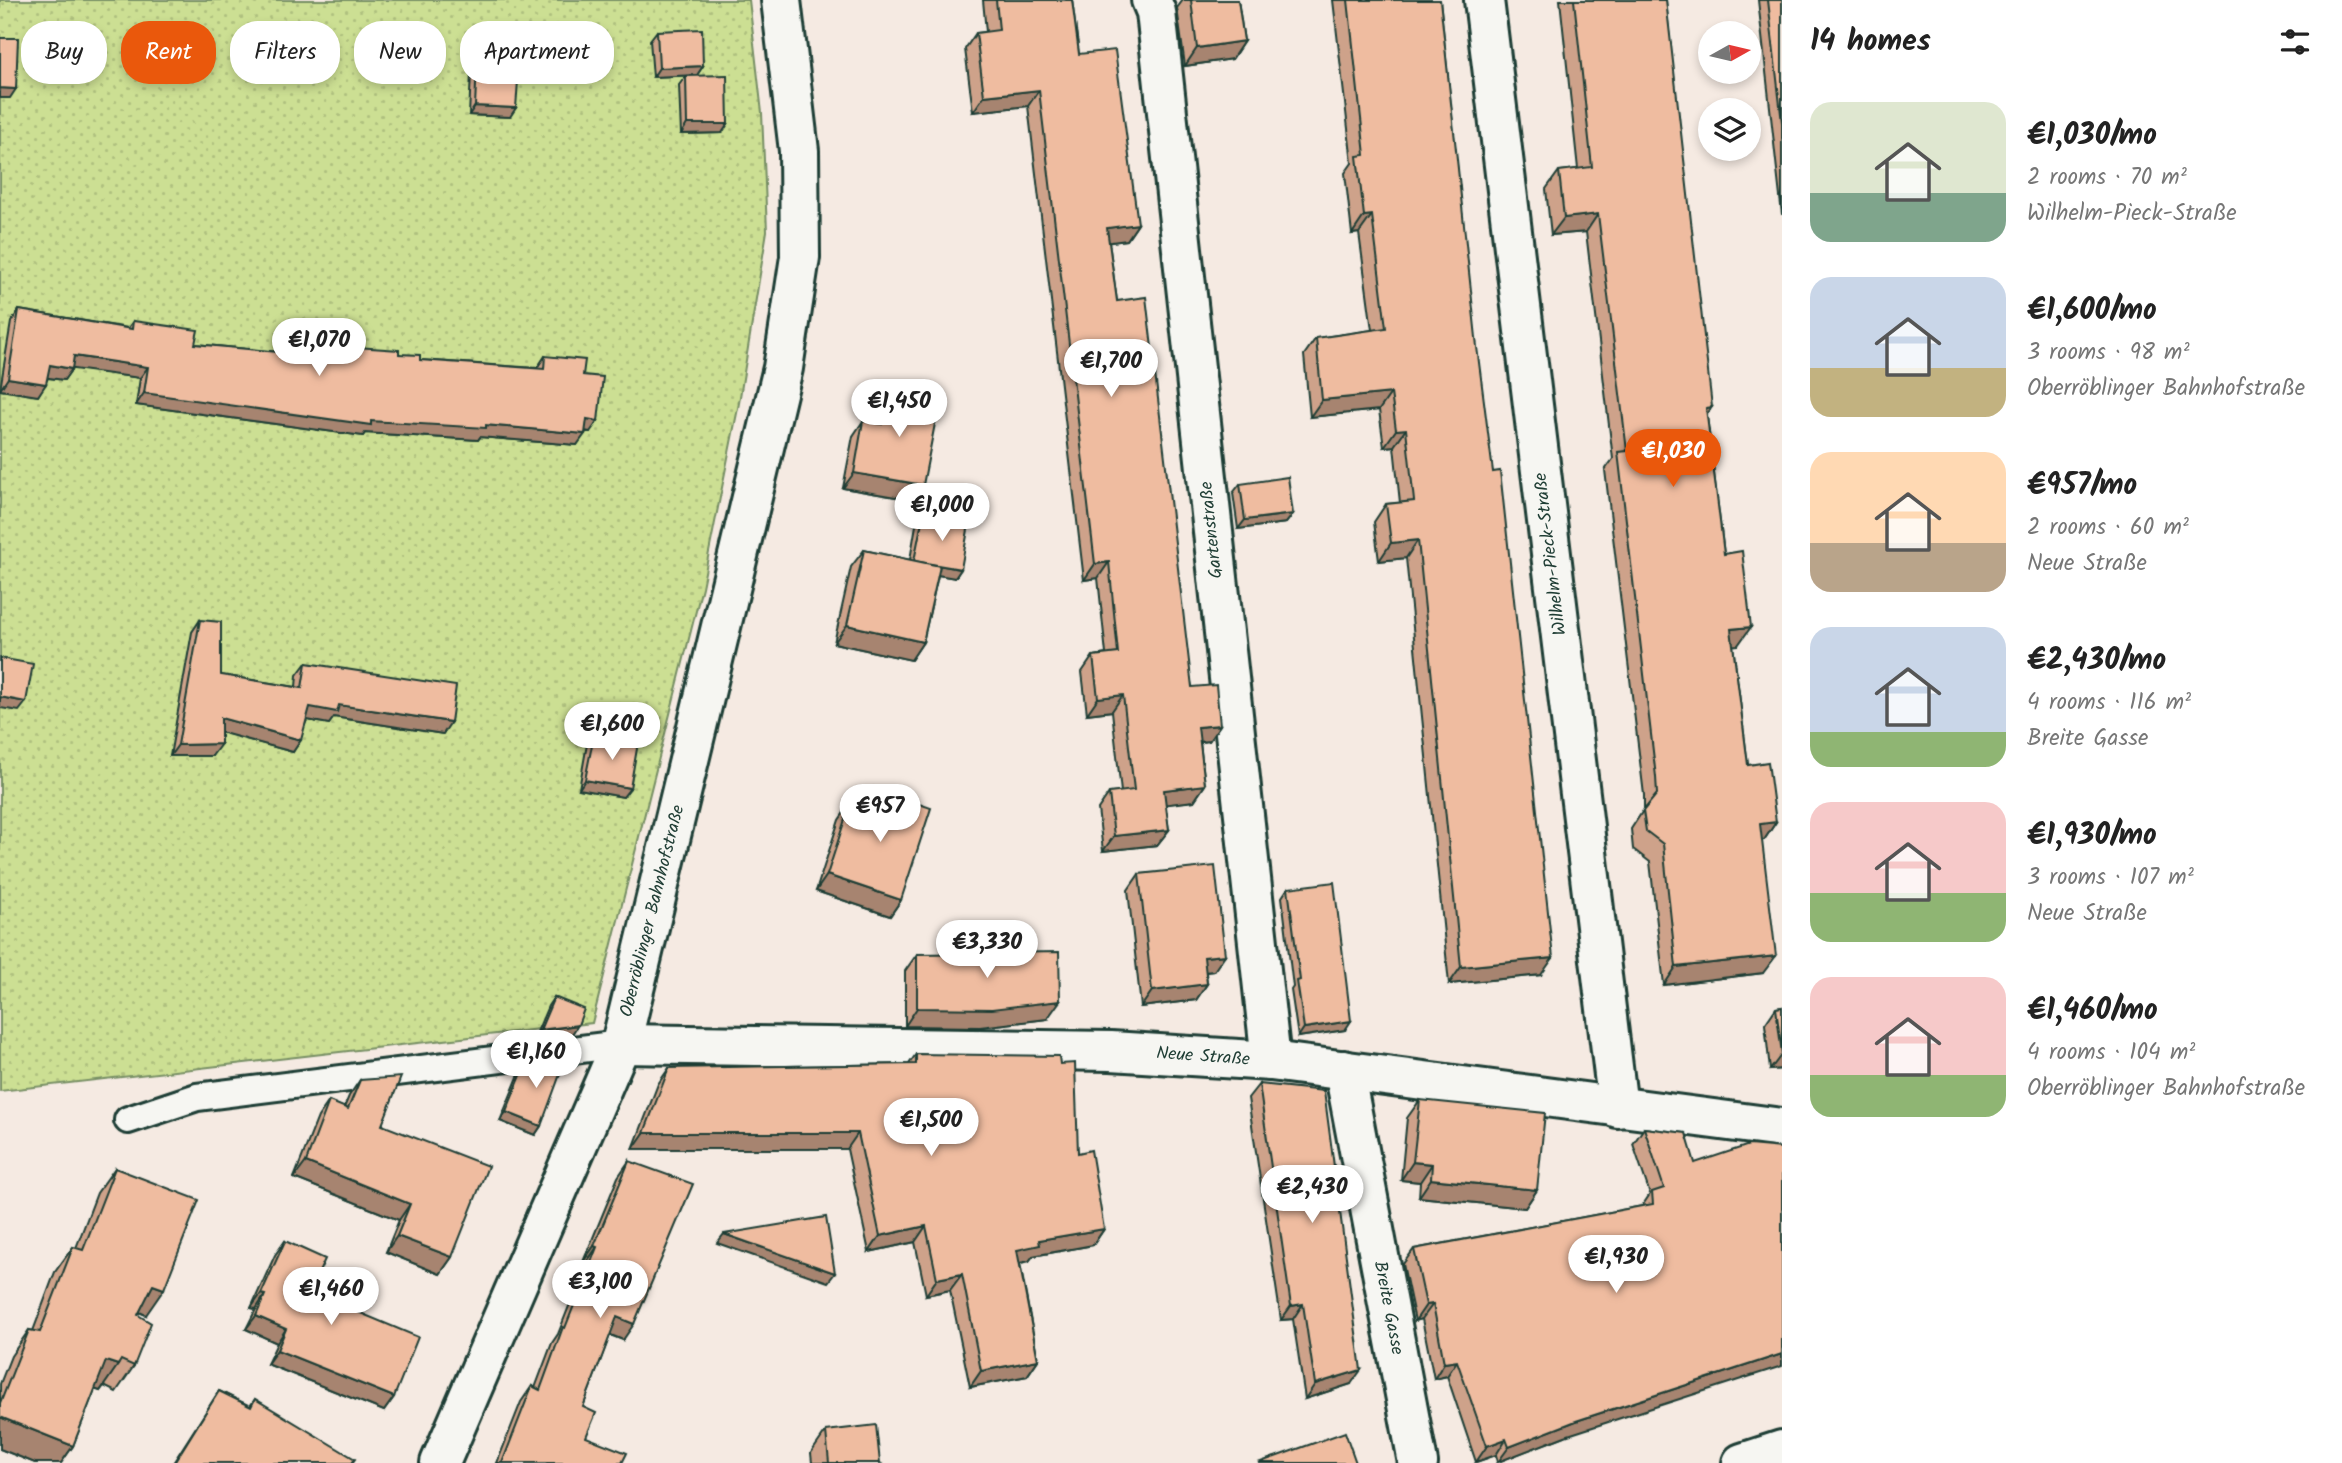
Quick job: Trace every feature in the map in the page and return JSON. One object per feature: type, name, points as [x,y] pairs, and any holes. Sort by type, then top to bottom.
[{"type":"street","name":"Oberröblinger Bahnhofstraße","points":[[440,1463],[621,1044],[785,356],[800,257],[799,150],[781,0]]},
{"type":"street","name":"Gartenstraße","points":[[1151,0],[1156,12],[1271,1061]]},
{"type":"street","name":"Wilhelm-Pieck-Straße","points":[[1484,0],[1618,1108]]},
{"type":"street","name":"Neue Straße","points":[[621,1044],[1111,1051],[1271,1061],[1782,1128]]},
{"type":"street","name":"Breite Gasse","points":[[1344,1070],[1418,1463]]},
{"type":"street","points":[[1742,1463],[1782,1450]]},
{"type":"lane","points":[[128,1120],[197,1097],[621,1044]]},
{"type":"green space","points":[[0,0],[749,0],[762,113],[767,231],[739,403],[702,587],[592,1023],[0,1091]]},
{"type":"building","points":[[996,0],[1072,0],[1079,54],[1115,50],[1138,224],[1107,228],[1117,301],[1146,297],[1192,687],[1216,685],[1220,725],[1198,727],[1205,785],[1164,790],[1169,830],[1114,836],[1109,793],[1134,790],[1123,695],[1098,698],[1093,656],[1118,653],[1109,562],[1095,564],[1039,90],[984,96],[976,33],[999,30]]},
{"type":"building","points":[[1191,0],[1238,0],[1244,41],[1197,48]]},
{"type":"building","points":[[1348,0],[1440,0],[1477,347],[1493,472],[1500,471],[1553,958],[1461,967],[1418,540],[1391,543],[1386,504],[1414,501],[1406,429],[1396,430],[1391,393],[1322,400],[1316,338],[1386,328],[1372,215],[1364,216],[1357,156],[1365,155]]},
{"type":"building","points":[[1574,0],[1666,0],[1712,407],[1706,408],[1724,554],[1742,551],[1751,627],[1731,629],[1748,765],[1768,762],[1776,822],[1760,824],[1776,956],[1676,967],[1663,844],[1646,831],[1643,811],[1657,794],[1656,777],[1618,452],[1627,451],[1598,214],[1564,218],[1559,171],[1592,167]]},
{"type":"building","points":[[1768,0],[1782,0],[1782,123]]},
{"type":"building","points":[[702,29],[703,66],[659,68],[657,31]]},
{"type":"building","points":[[0,38],[18,38],[16,89],[0,88]]},
{"type":"building","points":[[727,75],[728,124],[687,124],[686,76]]},
{"type":"building","points":[[476,84],[518,84],[516,108],[475,106]]},
{"type":"building","points":[[19,310],[132,329],[133,321],[198,330],[195,344],[341,358],[342,346],[399,350],[399,354],[420,355],[420,360],[544,369],[545,356],[585,360],[583,375],[603,377],[598,421],[587,419],[585,434],[486,425],[486,428],[371,421],[371,425],[144,393],[148,367],[74,356],[72,369],[50,365],[46,384],[8,378]]},
{"type":"building","points":[[889,389],[940,398],[923,485],[854,473],[863,421],[882,424]]},
{"type":"building","points":[[1288,477],[1293,514],[1245,520],[1240,484]]},
{"type":"building","points":[[923,516],[969,524],[961,569],[914,561]]},
{"type":"building","points":[[864,550],[940,566],[923,642],[847,625]]},
{"type":"building","points":[[200,620],[221,622],[221,675],[302,688],[306,663],[456,686],[451,722],[339,705],[337,712],[310,707],[301,740],[221,718],[221,744],[178,745]]},
{"type":"building","points":[[0,658],[33,664],[26,702],[0,697]]},
{"type":"building","points":[[594,735],[638,743],[630,788],[585,780]]},
{"type":"building","points":[[873,788],[931,808],[901,900],[827,875],[850,804],[866,809]]},
{"type":"building","points":[[1215,866],[1225,955],[1204,957],[1207,984],[1152,991],[1139,874]]},
{"type":"building","points":[[1334,882],[1351,1021],[1304,1028],[1288,888]]},
{"type":"building","points":[[1059,952],[1060,1001],[992,1009],[917,1008],[917,954]]},
{"type":"building","points":[[554,997],[584,1009],[578,1025],[540,1030]]},
{"type":"building","points":[[1782,1007],[1782,1054],[1776,1008]]},
{"type":"building","points":[[916,1054],[1059,1056],[1060,1064],[1075,1063],[1078,1153],[1091,1150],[1104,1229],[1039,1240],[1040,1245],[1017,1250],[1038,1360],[981,1371],[962,1274],[937,1279],[926,1226],[880,1236],[858,1133],[644,1133],[669,1068],[916,1064]]},
{"type":"building","points":[[566,1058],[541,1126],[506,1112],[526,1063]]},
{"type":"building","points":[[401,1077],[382,1125],[488,1166],[452,1257],[397,1236],[410,1204],[306,1162],[329,1101],[348,1109],[360,1080]]},
{"type":"building","points":[[1259,1084],[1324,1091],[1361,1370],[1315,1384],[1303,1304],[1291,1306]]},
{"type":"building","points":[[1420,1100],[1545,1113],[1537,1190],[1431,1179],[1432,1164],[1413,1162]]},
{"type":"building","points":[[1644,1128],[1686,1133],[1695,1163],[1749,1145],[1782,1148],[1782,1354],[1576,1421],[1509,1447],[1506,1439],[1487,1446],[1457,1361],[1444,1363],[1433,1304],[1426,1305],[1414,1249],[1653,1204],[1652,1192],[1664,1188]]},
{"type":"building","points":[[629,1161],[693,1184],[634,1324],[617,1317],[583,1407],[596,1413],[586,1437],[627,1453],[622,1463],[502,1463],[532,1386],[540,1390]]},
{"type":"building","points":[[115,1168],[199,1200],[164,1289],[153,1285],[138,1315],[151,1323],[134,1366],[121,1360],[118,1365],[106,1361],[73,1446],[0,1417],[0,1404],[29,1330],[40,1332],[73,1247],[83,1250]]},
{"type":"building","points":[[826,1217],[835,1273],[724,1234]]},
{"type":"building","points":[[285,1241],[325,1259],[310,1292],[418,1337],[394,1397],[277,1350],[286,1329],[256,1316],[265,1295],[261,1294]]},
{"type":"building","points":[[219,1391],[251,1407],[255,1399],[355,1459],[352,1463],[174,1463]]},
{"type":"building","points":[[876,1425],[880,1463],[829,1463],[826,1431]]},
{"type":"building","points":[[1345,1432],[1356,1463],[1258,1463]]}]
